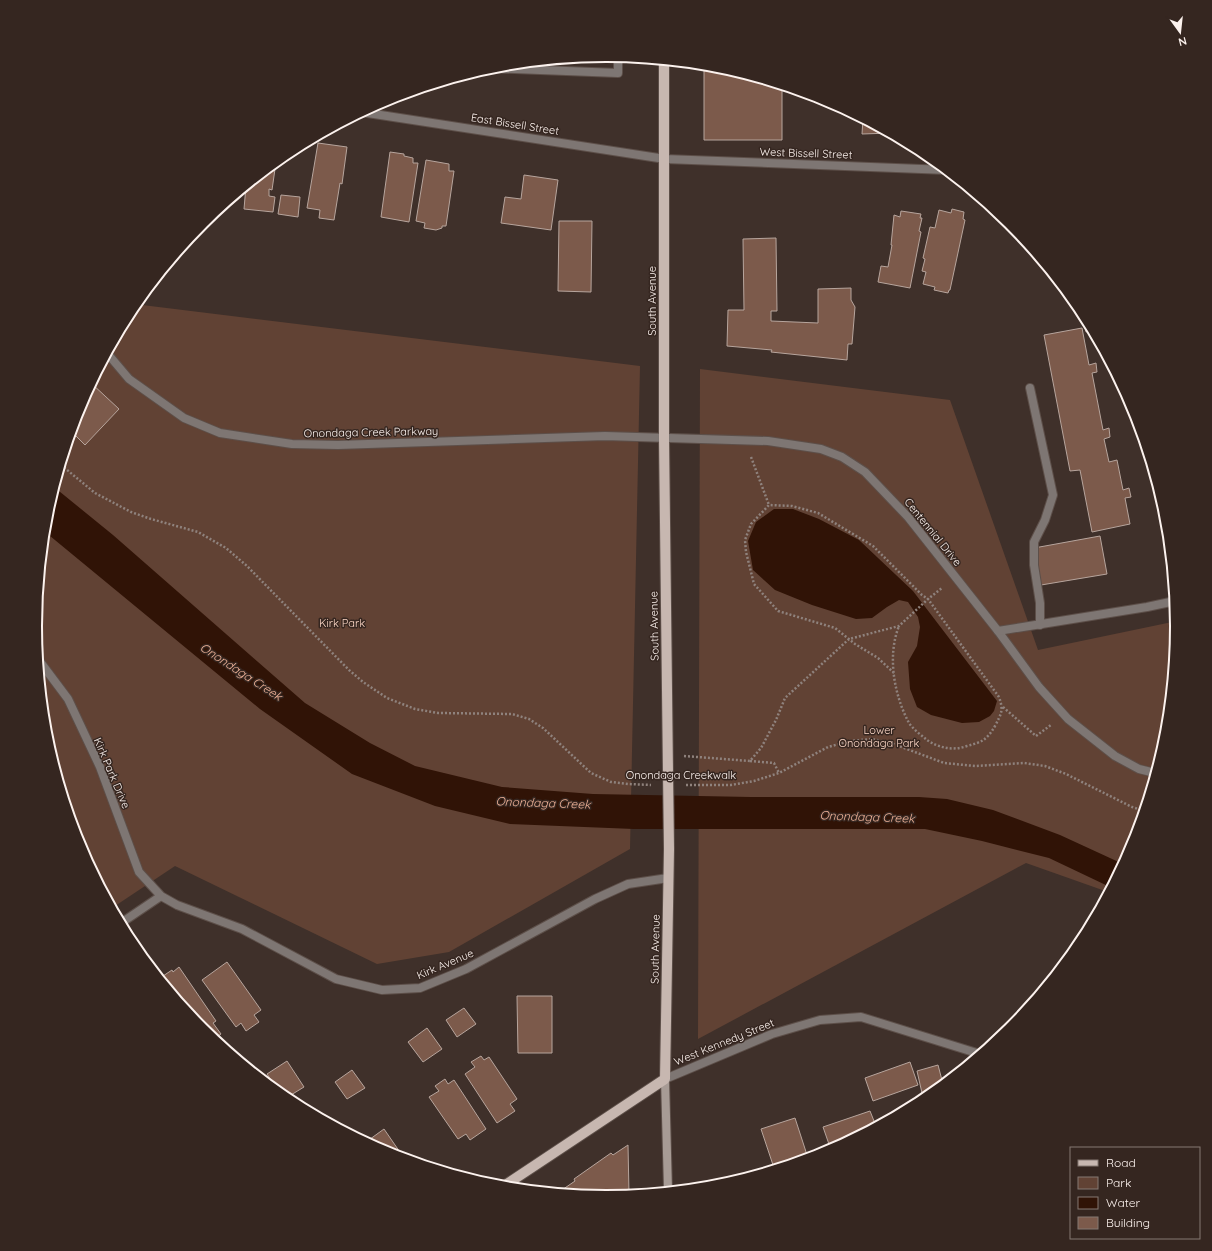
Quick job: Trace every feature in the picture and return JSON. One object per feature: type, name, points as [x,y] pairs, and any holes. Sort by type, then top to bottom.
[{"type":"main road","name":"South Avenue","points":[[664,65],[664,438],[669,849],[665,1078],[668,1186]]},
{"type":"main road","name":"West Kennedy Street","points":[[511,1181],[665,1078]]},
{"type":"street","points":[[514,69],[618,73],[618,62]]},
{"type":"street","name":"East Bissell Street","points":[[370,113],[665,159]]},
{"type":"street","name":"West Bissell Street","points":[[665,159],[937,170]]},
{"type":"street","name":"Onondaga Creek Parkway","points":[[110,357],[129,379],[184,418],[220,434],[292,444],[338,445],[605,436],[664,438]]},
{"type":"street","points":[[1030,388],[1053,495],[1045,520],[1034,542],[1034,565],[1040,603],[1040,625]]},
{"type":"street","name":"Centennial Drive","points":[[664,438],[768,441],[821,449],[842,457],[865,472],[908,517],[998,631],[1039,687],[1068,719],[1115,756],[1139,769],[1151,772]]},
{"type":"street","points":[[998,631],[1169,602]]},
{"type":"street","name":"Kirk Park Drive","points":[[44,667],[68,699],[96,760],[139,872],[160,896]]},
{"type":"street","name":"Kirk Avenue","points":[[160,896],[177,905],[242,928],[336,978],[382,990],[420,988],[466,969],[595,899],[628,884],[668,878]]},
{"type":"street","points":[[125,919],[160,896]]},
{"type":"street","name":"West Kennedy Street","points":[[665,1078],[772,1034],[820,1020],[861,1017],[975,1052]]},
{"type":"path","name":"Onondaga Creekwalk","points":[[65,468],[95,494],[131,512],[198,532],[226,548],[247,566],[349,670],[363,682],[387,698],[415,709],[438,713],[512,714],[529,719],[543,728],[591,773],[610,782],[658,785]]},
{"type":"path","points":[[757,474],[769,505]]},
{"type":"path","points":[[894,673],[878,658],[835,628],[778,611],[754,584],[746,552],[745,540],[751,524],[769,505],[792,506],[818,513],[873,546],[922,595],[928,599],[999,697],[1003,706],[1036,736],[1054,722]]},
{"type":"path","points":[[945,586],[912,613],[899,626],[897,632],[893,664],[896,689],[910,724],[923,737],[934,744],[948,749],[960,748],[980,742],[990,736],[1000,716],[1003,706]]},
{"type":"path","points":[[750,761],[761,748],[776,720],[785,698],[849,639],[899,626]]},
{"type":"path","name":"Onondaga Creekwalk","points":[[681,785],[731,785],[754,781],[779,773],[828,747],[850,741],[872,739],[891,742],[944,763],[975,766],[1024,763],[1045,766],[1066,774],[1139,809]]},
{"type":"path","points":[[700,758],[774,763],[779,773]]},
{"type":"green space","name":"Kirk Park","points":[[142,305],[640,366],[630,849],[449,952],[377,964],[175,866],[117,905],[100,875],[85,841],[72,807],[61,771],[53,736],[43,662],[43,589],[53,515],[61,480],[72,444],[100,376],[118,343]]},
{"type":"green space","name":"Lower Onondaga Park","points":[[700,369],[950,400],[1038,650],[1170,622],[1169,662],[1159,736],[1151,771],[1140,807],[1127,841],[1104,890],[1026,863],[698,1039]]},
{"type":"water","name":"Onondaga Creek","points":[[59,491],[113,535],[305,703],[370,743],[415,766],[502,787],[593,794],[751,797],[919,797],[947,799],[993,810],[1060,835],[1118,862],[1106,885],[1049,858],[982,841],[925,829],[634,829],[510,824],[435,806],[352,774],[260,709],[50,536]]},
{"type":"water","points":[[774,509],[793,509],[819,519],[859,540],[913,591],[997,701],[994,711],[990,716],[979,722],[962,723],[931,715],[917,707],[910,689],[908,662],[917,646],[920,627],[918,617],[908,602],[899,600],[872,618],[856,619],[812,605],[775,590],[753,570],[748,541],[756,522]]},
{"type":"building","points":[[704,70],[782,90],[782,140],[704,140]]},
{"type":"building","points":[[863,124],[881,133],[862,134]]},
{"type":"building","points":[[318,143],[347,147],[342,184],[340,183],[334,220],[319,218],[320,210],[307,208]]},
{"type":"building","points":[[390,152],[404,154],[404,156],[413,158],[413,163],[418,163],[409,222],[381,217]]},
{"type":"building","points":[[426,160],[449,164],[449,171],[454,171],[446,226],[442,226],[442,228],[436,230],[424,228],[425,223],[416,221]]},
{"type":"building","points":[[275,170],[272,190],[269,189],[269,196],[275,197],[273,212],[244,209],[245,192]]},
{"type":"building","points":[[524,175],[558,180],[551,230],[501,223],[505,197],[521,199]]},
{"type":"building","points":[[281,195],[300,197],[298,217],[278,214]]},
{"type":"building","points":[[952,209],[964,212],[963,219],[965,220],[950,290],[948,293],[934,290],[935,287],[923,284],[926,272],[922,271],[925,259],[923,258],[930,227],[935,228],[939,210],[951,213]]},
{"type":"building","points":[[901,211],[921,214],[920,218],[922,218],[919,231],[921,232],[910,288],[878,282],[881,266],[888,267],[892,245],[894,215],[900,217]]},
{"type":"building","points":[[559,221],[592,221],[591,292],[558,291]]},
{"type":"building","points":[[776,238],[777,311],[771,311],[771,321],[818,323],[818,289],[851,288],[851,300],[855,307],[852,344],[848,344],[847,360],[771,352],[772,350],[727,346],[728,310],[744,310],[743,239]]},
{"type":"building","points":[[1082,328],[1089,365],[1096,363],[1097,372],[1092,373],[1103,430],[1109,428],[1110,437],[1104,439],[1109,462],[1117,460],[1123,490],[1129,488],[1131,497],[1125,498],[1130,524],[1092,532],[1080,470],[1070,471],[1044,335]]},
{"type":"building","points":[[95,387],[119,409],[85,445],[75,435]]},
{"type":"building","points":[[1100,536],[1107,574],[1041,585],[1034,548]]},
{"type":"building","points":[[227,962],[261,1010],[254,1015],[259,1022],[246,1031],[241,1023],[236,1027],[202,980]]},
{"type":"building","points":[[179,967],[216,1021],[213,1023],[221,1034],[219,1035],[207,1024],[164,975],[172,970],[173,972]]},
{"type":"building","points":[[517,996],[552,996],[552,1053],[518,1053]]},
{"type":"building","points":[[464,1008],[476,1024],[457,1037],[446,1020]]},
{"type":"building","points":[[427,1028],[442,1049],[423,1062],[408,1042]]},
{"type":"building","points":[[481,1056],[484,1060],[489,1057],[517,1099],[510,1104],[515,1111],[497,1123],[465,1074],[475,1067],[471,1062]]},
{"type":"building","points":[[287,1061],[304,1087],[293,1094],[269,1077],[267,1074]]},
{"type":"building","points":[[910,1062],[918,1085],[873,1101],[865,1078]]},
{"type":"building","points":[[938,1065],[941,1078],[922,1092],[917,1071]]},
{"type":"building","points":[[352,1070],[365,1088],[347,1099],[335,1082]]},
{"type":"building","points":[[445,1079],[448,1084],[454,1080],[486,1129],[470,1140],[466,1134],[458,1139],[429,1097],[439,1091],[435,1086]]},
{"type":"building","points":[[870,1111],[874,1121],[829,1144],[823,1127]]},
{"type":"building","points":[[795,1118],[806,1153],[773,1164],[761,1129]]},
{"type":"building","points":[[384,1129],[399,1150],[390,1147],[371,1138]]},
{"type":"building","points":[[628,1145],[629,1189],[606,1190],[565,1188],[575,1181],[574,1179],[611,1153],[613,1155]]}]
